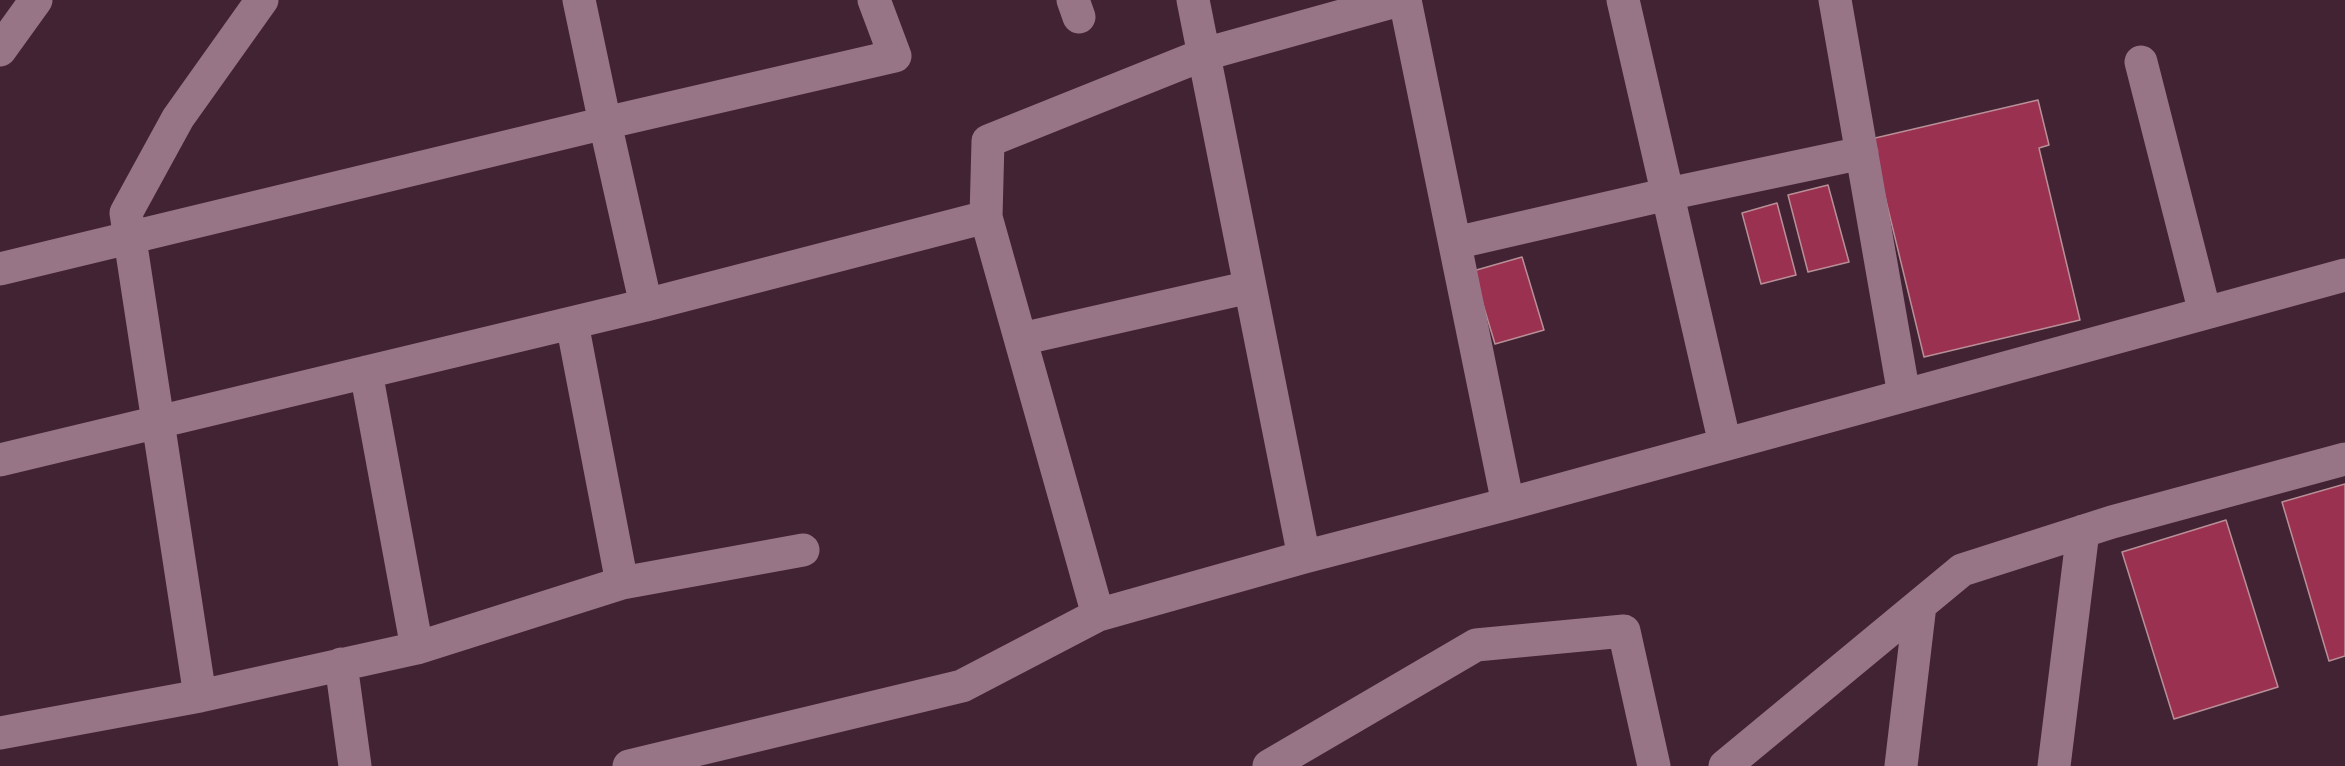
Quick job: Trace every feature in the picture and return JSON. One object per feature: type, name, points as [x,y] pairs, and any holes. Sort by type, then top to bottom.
[{"type":"street","points":[[0,50],[36,0]]},
{"type":"street","points":[[200,696],[126,213],[178,118],[262,0]]},
{"type":"street","points":[[579,0],[604,123],[646,305]]},
{"type":"street","points":[[0,268],[604,123],[895,56],[874,0]]},
{"type":"street","points":[[1193,0],[1304,557]]},
{"type":"street","points":[[1098,615],[986,217],[988,141],[1205,54],[1399,0]]},
{"type":"street","points":[[1405,0],[1508,504]]},
{"type":"street","points":[[1623,0],[1725,444]]},
{"type":"street","points":[[1835,0],[1904,395]]},
{"type":"street","points":[[2141,62],[2205,313]]},
{"type":"street","points":[[1455,243],[1668,194],[1862,153]]},
{"type":"street","points":[[0,460],[646,305],[986,217]]},
{"type":"street","points":[[629,766],[962,686],[1098,615],[2345,275]]},
{"type":"street","points":[[1021,339],[1250,287]]},
{"type":"street","points":[[572,323],[622,583]]},
{"type":"street","points":[[366,372],[417,648]]},
{"type":"street","points":[[1728,765],[1962,570],[2083,531],[2345,459]]},
{"type":"street","points":[[2054,766],[2083,531]]},
{"type":"street","points":[[0,733],[200,696],[417,648],[622,583],[803,550]]},
{"type":"street","points":[[1901,766],[1920,605]]},
{"type":"street","points":[[1269,766],[1476,645],[1624,631],[1654,766]]},
{"type":"street","points":[[341,664],[355,766]]},
{"type":"building","points":[[2038,100],[2049,145],[2039,148],[2080,320],[1924,357],[1871,139]]},
{"type":"building","points":[[1828,185],[1849,262],[1808,272],[1788,195]]},
{"type":"building","points":[[1777,203],[1796,275],[1761,284],[1742,213]]},
{"type":"building","points":[[1522,257],[1544,330],[1495,344],[1473,271]]},
{"type":"building","points":[[2345,484],[2345,656],[2329,661],[2282,502]]},
{"type":"building","points":[[2226,520],[2278,687],[2174,719],[2122,552]]}]
